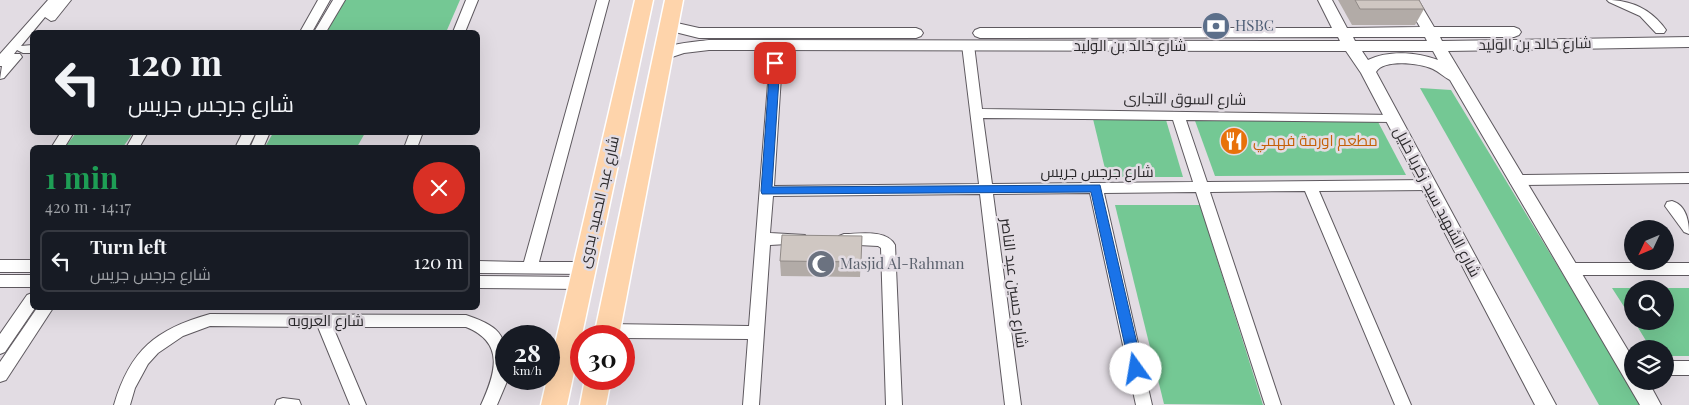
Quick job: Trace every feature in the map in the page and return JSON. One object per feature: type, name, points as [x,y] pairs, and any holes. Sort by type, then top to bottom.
[{"type":"main road","name":"شارع عبد الحميد بدوى","points":[[554,405],[644,0]]},
{"type":"main road","points":[[609,325],[674,0]]},
{"type":"main road","points":[[593,405],[596,390]]},
{"type":"street","points":[[0,62],[54,0]]},
{"type":"street","points":[[39,30],[65,0]]},
{"type":"street","points":[[307,30],[324,0]]},
{"type":"street","points":[[321,30],[339,0]]},
{"type":"street","points":[[460,30],[472,0]]},
{"type":"street","points":[[530,267],[603,0]]},
{"type":"street","name":"شارع الشهيد سيد زكريا خليل","points":[[1325,0],[1347,40],[1368,72],[1546,405]]},
{"type":"street","points":[[1411,0],[1516,180],[1624,358]]},
{"type":"street","points":[[1613,0],[1644,12],[1660,30]]},
{"type":"street","name":"شارع خالد بن الوليد","points":[[668,26],[691,39],[777,45],[968,45],[1347,40]]},
{"type":"street","name":"شارع خالد بن الوليد","points":[[1434,40],[1689,30]]},
{"type":"street","name":"شارع خالد بن الوليد","points":[[663,55],[691,39],[1689,42]]},
{"type":"street","points":[[751,405],[777,45]]},
{"type":"street","name":"شارع حسين عبد الناصر","points":[[968,45],[1013,405]]},
{"type":"street","points":[[0,75],[28,49]]},
{"type":"street","points":[[1368,72],[1378,61],[1396,59],[1426,61],[1439,66],[1455,76]]},
{"type":"street","name":"شارع السوق التجارى","points":[[976,113],[1392,118]]},
{"type":"street","points":[[1178,116],[1273,405]]},
{"type":"street","points":[[1516,180],[1689,178]]},
{"type":"street","name":"شارع جرجس جريس","points":[[766,191],[1428,185]]},
{"type":"street","points":[[1310,186],[1404,405]]},
{"type":"street","points":[[1096,188],[1144,405]]},
{"type":"street","points":[[1672,206],[1689,228]]},
{"type":"street","points":[[763,239],[812,239]]},
{"type":"street","points":[[832,240],[881,240],[888,245],[894,405]]},
{"type":"street","points":[[0,266],[30,266]]},
{"type":"street","points":[[480,267],[530,267],[583,275]]},
{"type":"street","points":[[1569,269],[1689,269]]},
{"type":"street","points":[[480,282],[583,275]]},
{"type":"street","points":[[0,281],[30,281]]},
{"type":"street","points":[[0,347],[30,302]]},
{"type":"street","points":[[2,370],[44,310]]},
{"type":"street","name":"شارع العروبه","points":[[122,405],[127,385],[141,360],[152,347],[180,329],[210,320],[323,322],[466,321],[477,324],[494,335],[502,354],[501,376],[489,405]]},
{"type":"street","points":[[323,322],[345,370],[358,405]]},
{"type":"street","points":[[635,334],[756,332]]},
{"type":"street","points":[[0,351],[16,351]]},
{"type":"street","points":[[1674,368],[1689,368]]},
{"type":"street","points":[[1643,390],[1652,405]]},
{"type":"street","points":[[283,405],[293,405]]},
{"type":"green space","points":[[344,0],[460,0],[447,30],[328,30]]},
{"type":"green space","points":[[1420,88],[1451,90],[1624,375],[1624,390],[1633,390],[1642,405],[1599,405]]},
{"type":"green space","points":[[1194,118],[1376,118],[1406,175],[1215,176]]},
{"type":"green space","points":[[1093,119],[1166,120],[1183,177],[1107,177]]},
{"type":"green space","points":[[74,135],[132,135],[124,145],[67,145]]},
{"type":"green space","points":[[272,135],[364,135],[358,145],[266,145]]},
{"type":"green space","points":[[1115,205],[1200,205],[1263,405],[1164,404]]},
{"type":"green space","points":[[1612,288],[1624,288],[1624,307]]},
{"type":"green space","points":[[1674,288],[1689,288],[1689,356],[1674,356],[1674,340],[1646,340],[1639,330],[1674,330]]},
{"type":"building","points":[[1355,0],[1419,0],[1424,9],[1360,9]]},
{"type":"building","points":[[782,235],[862,236],[861,262],[780,261]]},
{"type":"place","name":"HSBC","points":[[1216,26]]},
{"type":"place","name":"مطعم اورمة فهمي","points":[[1234,141]]},
{"type":"place","name":"Masjid Al-Rahman","points":[[821,264]]},
{"type":"route","points":[[775,63],[766,191],[1096,188],[1136,369]]}]
